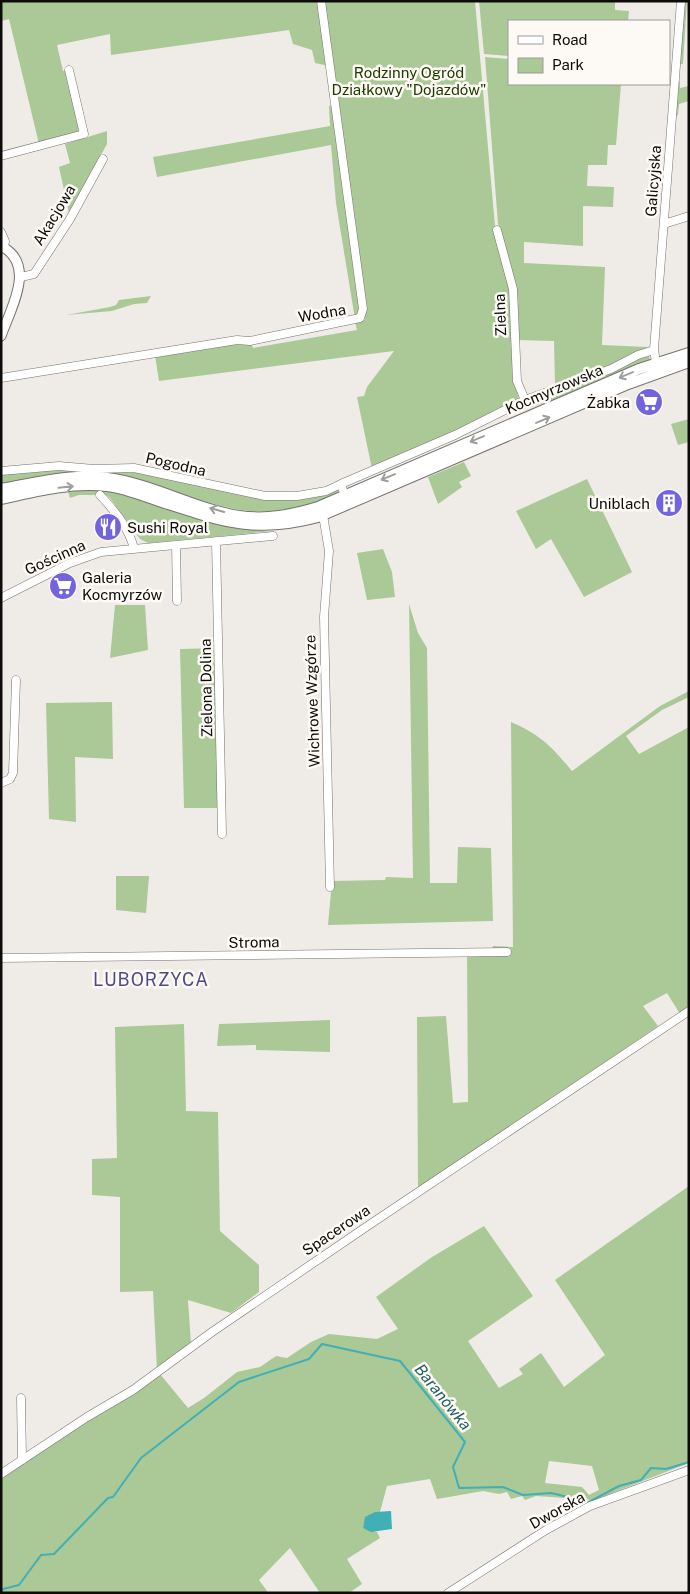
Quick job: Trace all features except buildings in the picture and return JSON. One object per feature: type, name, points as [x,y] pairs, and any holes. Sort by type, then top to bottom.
[{"type":"main road","name":"Kocmyrzowska","points":[[435,462],[656,363],[689,353]]},
{"type":"main road","name":"Kocmyrzowska","points":[[435,462],[628,384],[689,362]]},
{"type":"main road","points":[[1,489],[55,479],[94,476],[122,480],[221,511],[255,517],[283,516],[299,513],[435,462]]},
{"type":"main road","points":[[1,499],[35,492],[88,485],[117,488],[212,518],[253,526],[292,524],[322,515],[435,462]]},
{"type":"street","name":"Wodna","points":[[1,378],[237,340],[250,340],[360,318],[363,309],[321,1]]},
{"type":"street","name":"Galicyjska","points":[[656,363],[654,350],[681,1]]},
{"type":"street","points":[[1,156],[84,134],[69,70]]},
{"type":"street","name":"Akacjowa","points":[[21,277],[34,274],[70,219],[103,158]]},
{"type":"street","points":[[664,224],[689,216]]},
{"type":"street","name":"Zielna","points":[[497,230],[513,289],[517,381],[525,400]]},
{"type":"street","points":[[1,232],[5,240],[3,246],[18,264],[21,277],[1,336]]},
{"type":"street","name":"Pogodna","points":[[1,471],[60,466],[94,470],[134,468],[265,496],[297,496],[326,492],[455,435],[525,400],[611,369],[638,355],[654,350]]},
{"type":"street","points":[[341,484],[345,496]]},
{"type":"street","points":[[100,495],[121,519],[130,534],[134,548]]},
{"type":"street","name":"Wichrowe Wzgórze","points":[[322,515],[328,551],[324,626],[330,887]]},
{"type":"street","name":"Gościnna","points":[[1,598],[78,559],[101,552],[273,536]]},
{"type":"street","name":"Zielona Dolina","points":[[216,541],[222,834]]},
{"type":"street","points":[[176,545],[177,601]]},
{"type":"street","points":[[1,783],[10,779],[14,773],[16,680]]},
{"type":"street","name":"Stroma","points":[[1,958],[507,952]]},
{"type":"street","name":"Spacerowa","points":[[1,1474],[133,1390],[212,1332],[689,1011]]},
{"type":"street","points":[[21,1398],[22,1460]]},
{"type":"street","name":"Dworska","points":[[448,1593],[546,1530],[590,1506],[689,1470]]},
{"type":"green space","points":[[1,1],[321,1],[329,66],[315,63],[312,50],[293,44],[289,30],[111,55],[110,34],[57,45],[63,71],[67,70],[81,133],[39,144],[9,19],[1,21]]},
{"type":"green space","name":"Rodzinny Ogród Działkowy \"Dojazdów\"","points":[[322,1],[475,1],[495,226],[510,289],[514,380],[519,400],[455,433],[372,469],[357,397],[364,396],[367,387],[394,351],[159,381],[155,355],[250,339],[253,348],[357,330],[355,322],[365,320]]},
{"type":"green space","points":[[479,1],[615,1],[615,10],[629,11],[628,20],[508,20],[508,56],[484,54]]},
{"type":"green space","points":[[683,1],[687,1],[683,64],[678,64]]},
{"type":"green space","points":[[485,57],[508,59],[508,85],[621,85],[616,145],[608,145],[607,165],[588,165],[587,186],[614,187],[613,207],[583,206],[583,246],[524,242],[524,263],[605,267],[602,345],[648,347],[611,367],[555,385],[554,341],[516,340],[509,263],[498,224]]},
{"type":"green space","points":[[680,81],[680,88],[689,86],[689,101],[679,104],[678,115],[674,116],[677,84]]},
{"type":"green space","points":[[334,105],[360,313],[355,319],[336,203],[331,145],[157,177],[153,157],[330,126],[329,106]]},
{"type":"green space","points":[[107,131],[107,144],[69,213],[59,167],[70,163],[65,144]]},
{"type":"green space","points":[[151,296],[147,303],[134,304],[112,311],[66,315],[110,307],[116,305],[119,300]]},
{"type":"green space","points":[[645,355],[649,356],[650,362],[529,408],[529,401],[597,377]]},
{"type":"green space","points":[[689,419],[689,442],[678,445],[671,424]]},
{"type":"green space","points":[[464,462],[471,476],[459,482],[462,487],[438,504],[428,477]]},
{"type":"green space","points":[[59,468],[134,470],[264,497],[337,488],[340,495],[292,509],[254,511],[216,505],[133,478],[111,473],[69,473],[1,485],[1,473]]},
{"type":"green space","points":[[587,479],[632,572],[584,597],[551,539],[536,549],[516,511]]},
{"type":"green space","points":[[91,489],[137,499],[204,520],[249,529],[273,531],[148,543],[140,539],[106,495],[79,495],[70,498],[68,491]]},
{"type":"green space","points":[[383,549],[392,572],[395,597],[367,600],[357,553]]},
{"type":"green space","points":[[409,604],[418,633],[427,648],[430,883],[457,883],[458,847],[491,848],[493,921],[328,925],[332,881],[385,880],[386,877],[413,878]]},
{"type":"green space","points":[[115,605],[145,605],[148,650],[110,658]]},
{"type":"green space","points":[[219,648],[220,808],[184,808],[180,649]]},
{"type":"green space","points":[[689,691],[689,697],[662,710],[626,736],[639,754],[689,727],[689,1008],[680,1014],[667,993],[643,1006],[658,1026],[418,1190],[417,1017],[446,1016],[453,1103],[468,1102],[467,952],[492,951],[493,946],[513,947],[511,722],[545,742],[572,771],[660,706]]},
{"type":"green space","points":[[112,702],[113,759],[75,757],[76,822],[49,819],[46,703]]},
{"type":"green space","points":[[116,876],[149,876],[146,913],[116,910]]},
{"type":"green space","points":[[330,1020],[330,1052],[256,1050],[256,1045],[217,1046],[219,1024]]},
{"type":"green space","points":[[184,1024],[186,1111],[218,1112],[220,1231],[259,1265],[259,1292],[231,1313],[188,1300],[191,1344],[157,1370],[153,1291],[120,1292],[120,1197],[92,1195],[92,1159],[117,1158],[115,1027]]},
{"type":"green space","points":[[689,1186],[689,1463],[594,1500],[536,1496],[525,1500],[522,1496],[511,1499],[507,1492],[499,1494],[483,1491],[437,1499],[430,1479],[387,1486],[380,1512],[366,1517],[363,1528],[377,1532],[380,1538],[347,1559],[362,1584],[349,1593],[320,1593],[290,1548],[259,1580],[267,1591],[266,1593],[1,1593],[1,1478],[51,1443],[160,1374],[188,1408],[237,1372],[260,1367],[276,1356],[287,1358],[311,1342],[329,1334],[377,1339],[398,1329],[376,1297],[432,1257],[484,1226],[533,1296],[468,1341],[499,1388],[523,1374],[519,1369],[541,1353],[564,1387],[605,1355],[555,1280]],"holes":[[[549,1461],[592,1466],[599,1490],[589,1495],[582,1487],[545,1483]]]},
{"type":"water","points":[[391,1511],[392,1529],[371,1532],[363,1528],[365,1517],[375,1512]]},
{"type":"waterway","name":"Baranówka","points":[[1,1592],[3,1589],[19,1585],[41,1555],[54,1554],[108,1498],[113,1497],[141,1458],[239,1382],[309,1359],[322,1344],[400,1361],[465,1442],[453,1467],[459,1488],[503,1487],[523,1495],[551,1493],[589,1502],[619,1486],[641,1480],[651,1468],[666,1469],[689,1462]]},
{"type":"place","name":"Żabka","points":[[649,402]]},
{"type":"place","name":"Uniblach","points":[[669,503]]},
{"type":"place","name":"Sushi Royal","points":[[108,527]]},
{"type":"place","name":"Galeria Kocmyrzów","points":[[63,586]]},
{"type":"district","name":"LUBORZYCA","points":[[151,979]]}]
